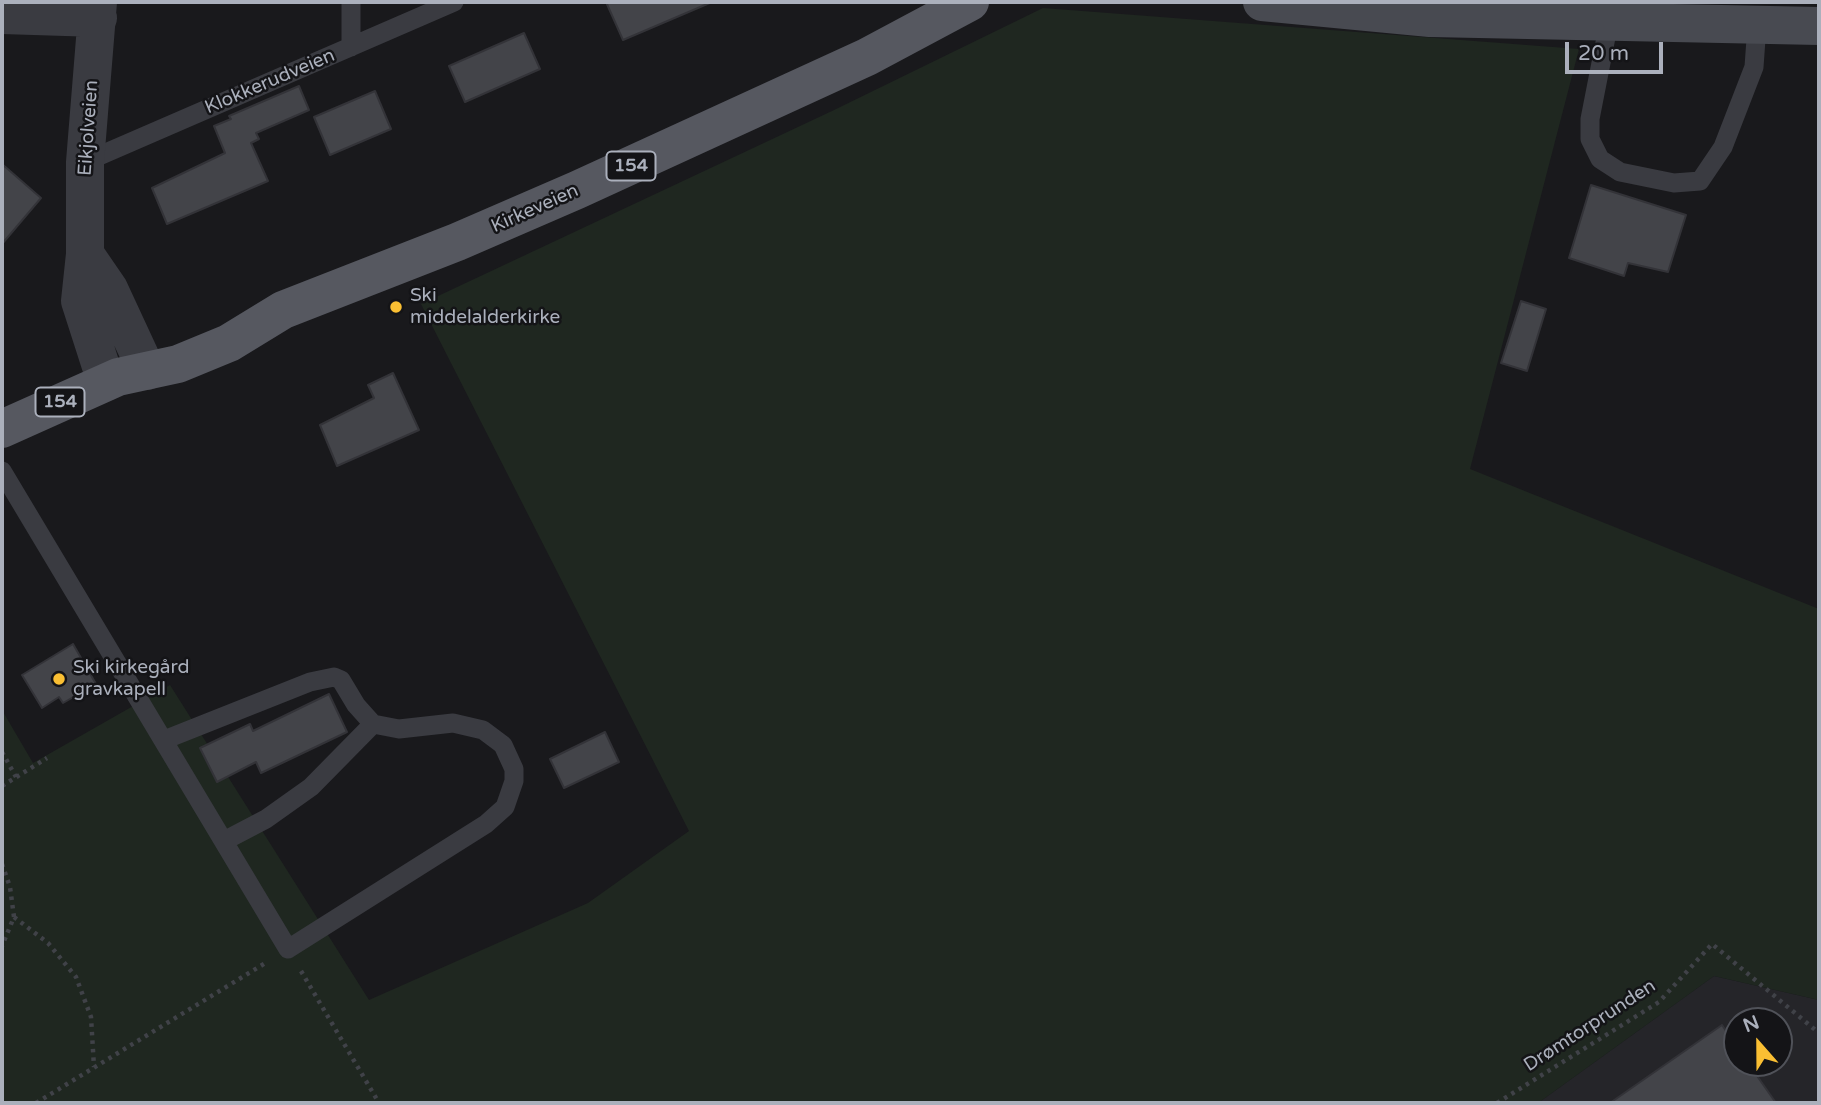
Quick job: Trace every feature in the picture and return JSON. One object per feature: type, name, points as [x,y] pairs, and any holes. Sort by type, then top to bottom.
[{"type":"main road","name":"Kirkeveien","points":[[2,429],[128,372],[178,364],[229,343],[283,310],[457,242],[578,190],[867,57],[970,2]]},
{"type":"main road","points":[[1262,2],[1396,16],[1819,26]]},
{"type":"street","points":[[2,15],[98,10]]},
{"type":"street","name":"Eikjolveien","points":[[98,10],[85,162],[85,254],[80,301],[128,372]]},
{"type":"lane","points":[[351,2],[351,47]]},
{"type":"lane","name":"Klokkerudveien","points":[[85,162],[454,2]]},
{"type":"lane","points":[[1609,22],[1590,118],[1590,139],[1600,159],[1620,172],[1674,183],[1700,181],[1723,147],[1754,67],[1757,24]]},
{"type":"lane","points":[[2,471],[288,949],[486,824],[505,807],[514,769],[503,746],[483,730],[453,723],[399,729],[373,724],[356,705],[341,680],[325,678],[164,740]]},
{"type":"lane","points":[[224,841],[266,819],[312,787],[373,724]]},
{"type":"path","points":[[2,752],[16,777]]},
{"type":"path","points":[[2,786],[47,758]]},
{"type":"path","points":[[2,864],[10,887],[14,917],[2,946]]},
{"type":"path","points":[[14,917],[48,943],[66,962],[79,983],[91,1017],[94,1068]]},
{"type":"path","name":"Drømtorprunden","points":[[1497,1103],[1659,1002],[1712,944],[1819,1033]]},
{"type":"path","points":[[36,1103],[288,949],[379,1103]]},
{"type":"shaded area","points":[[1043,8],[1579,49],[1470,469],[1819,609],[1819,1000],[1714,976],[1538,1103],[2,1103],[2,710],[33,763],[170,685],[369,1000],[588,903],[689,831],[421,304],[832,111]]},
{"type":"shaded area","points":[[1714,976],[1819,1000],[1819,1103],[1538,1103]]},
{"type":"building","points":[[606,2],[712,2],[623,40]]},
{"type":"building","points":[[524,33],[540,69],[465,102],[449,66]]},
{"type":"building","points":[[299,86],[309,110],[256,133],[259,139],[251,143],[268,181],[167,224],[152,188],[225,153],[214,126],[231,119],[229,116]]},
{"type":"building","points":[[375,91],[391,129],[330,155],[314,117]]},
{"type":"building","points":[[2,164],[41,198],[2,244]]},
{"type":"building","points":[[1591,185],[1686,215],[1668,272],[1628,263],[1624,276],[1569,258]]},
{"type":"building","points":[[1521,301],[1546,309],[1527,371],[1501,363]]},
{"type":"building","points":[[393,373],[419,430],[337,466],[320,425],[374,398],[368,385]]},
{"type":"building","name":"Ski kirkegård gravkapell","points":[[73,644],[96,684],[63,703],[59,697],[42,708],[22,675]]},
{"type":"building","points":[[329,694],[347,732],[261,773],[256,762],[217,782],[200,748],[250,724],[253,731]]},
{"type":"building","points":[[605,732],[619,762],[564,788],[550,759]]},
{"type":"building","points":[[1722,1025],[1723,1077],[1758,1077],[1776,1103],[1610,1103]]},
{"type":"place","name":"Ski middelalderkirke","points":[[396,307]]},
{"type":"place","name":"Ski kirkegård gravkapell","points":[[59,679]]}]
